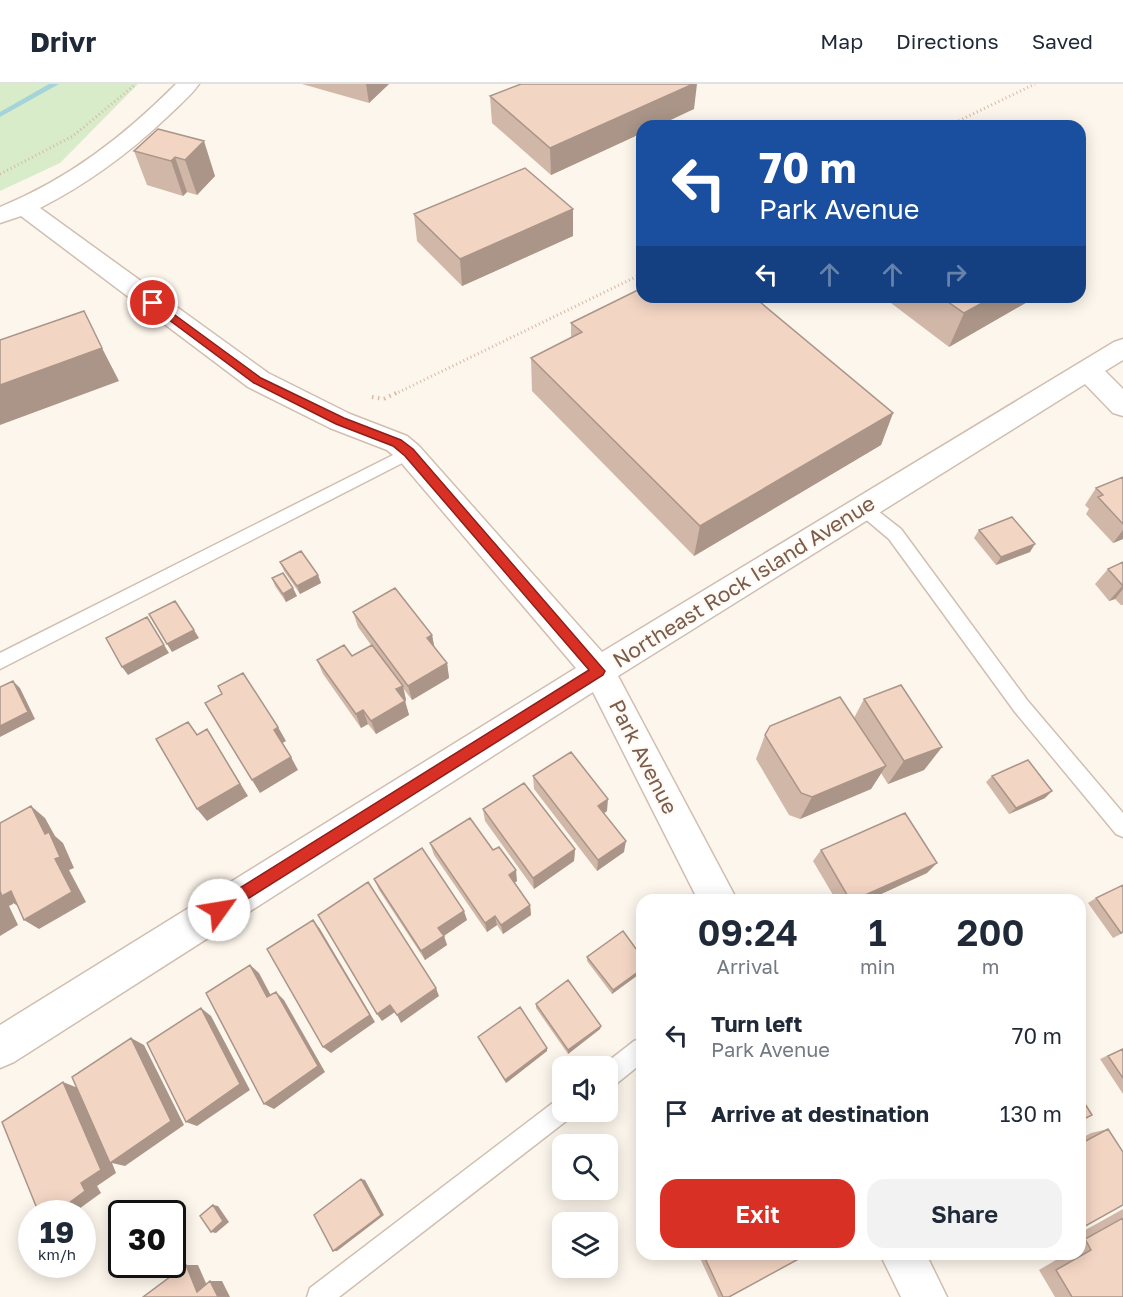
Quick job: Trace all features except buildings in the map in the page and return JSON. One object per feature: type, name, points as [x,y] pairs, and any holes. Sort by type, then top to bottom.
[{"type":"street","points":[[12,212],[101,164],[133,139],[188,84]]},
{"type":"street","name":"Park Avenue","points":[[12,212],[258,380],[340,421],[397,443],[409,453],[598,671],[715,894]]},
{"type":"street","name":"Northeast Rock Island Avenue","points":[[0,1048],[598,671],[1123,348]]},
{"type":"street","points":[[1088,370],[1123,406]]},
{"type":"street","points":[[905,1260],[925,1297]]},
{"type":"lane","points":[[0,661],[409,453]]},
{"type":"lane","points":[[863,508],[895,534],[1021,706],[1123,828]]},
{"type":"lane","points":[[618,1068],[636,1054]]},
{"type":"lane","points":[[319,1297],[552,1118]]},
{"type":"path","points":[[0,174],[73,136],[136,84]]},
{"type":"path","points":[[960,120],[1035,84]]},
{"type":"path","points":[[384,399],[636,277]]},
{"type":"green space","points":[[0,84],[138,84],[60,163],[0,191]]},
{"type":"waterway","points":[[0,115],[55,84]]},
{"type":"route","points":[[153,303],[258,380],[340,421],[397,443],[409,453],[598,671],[219,910]]}]
